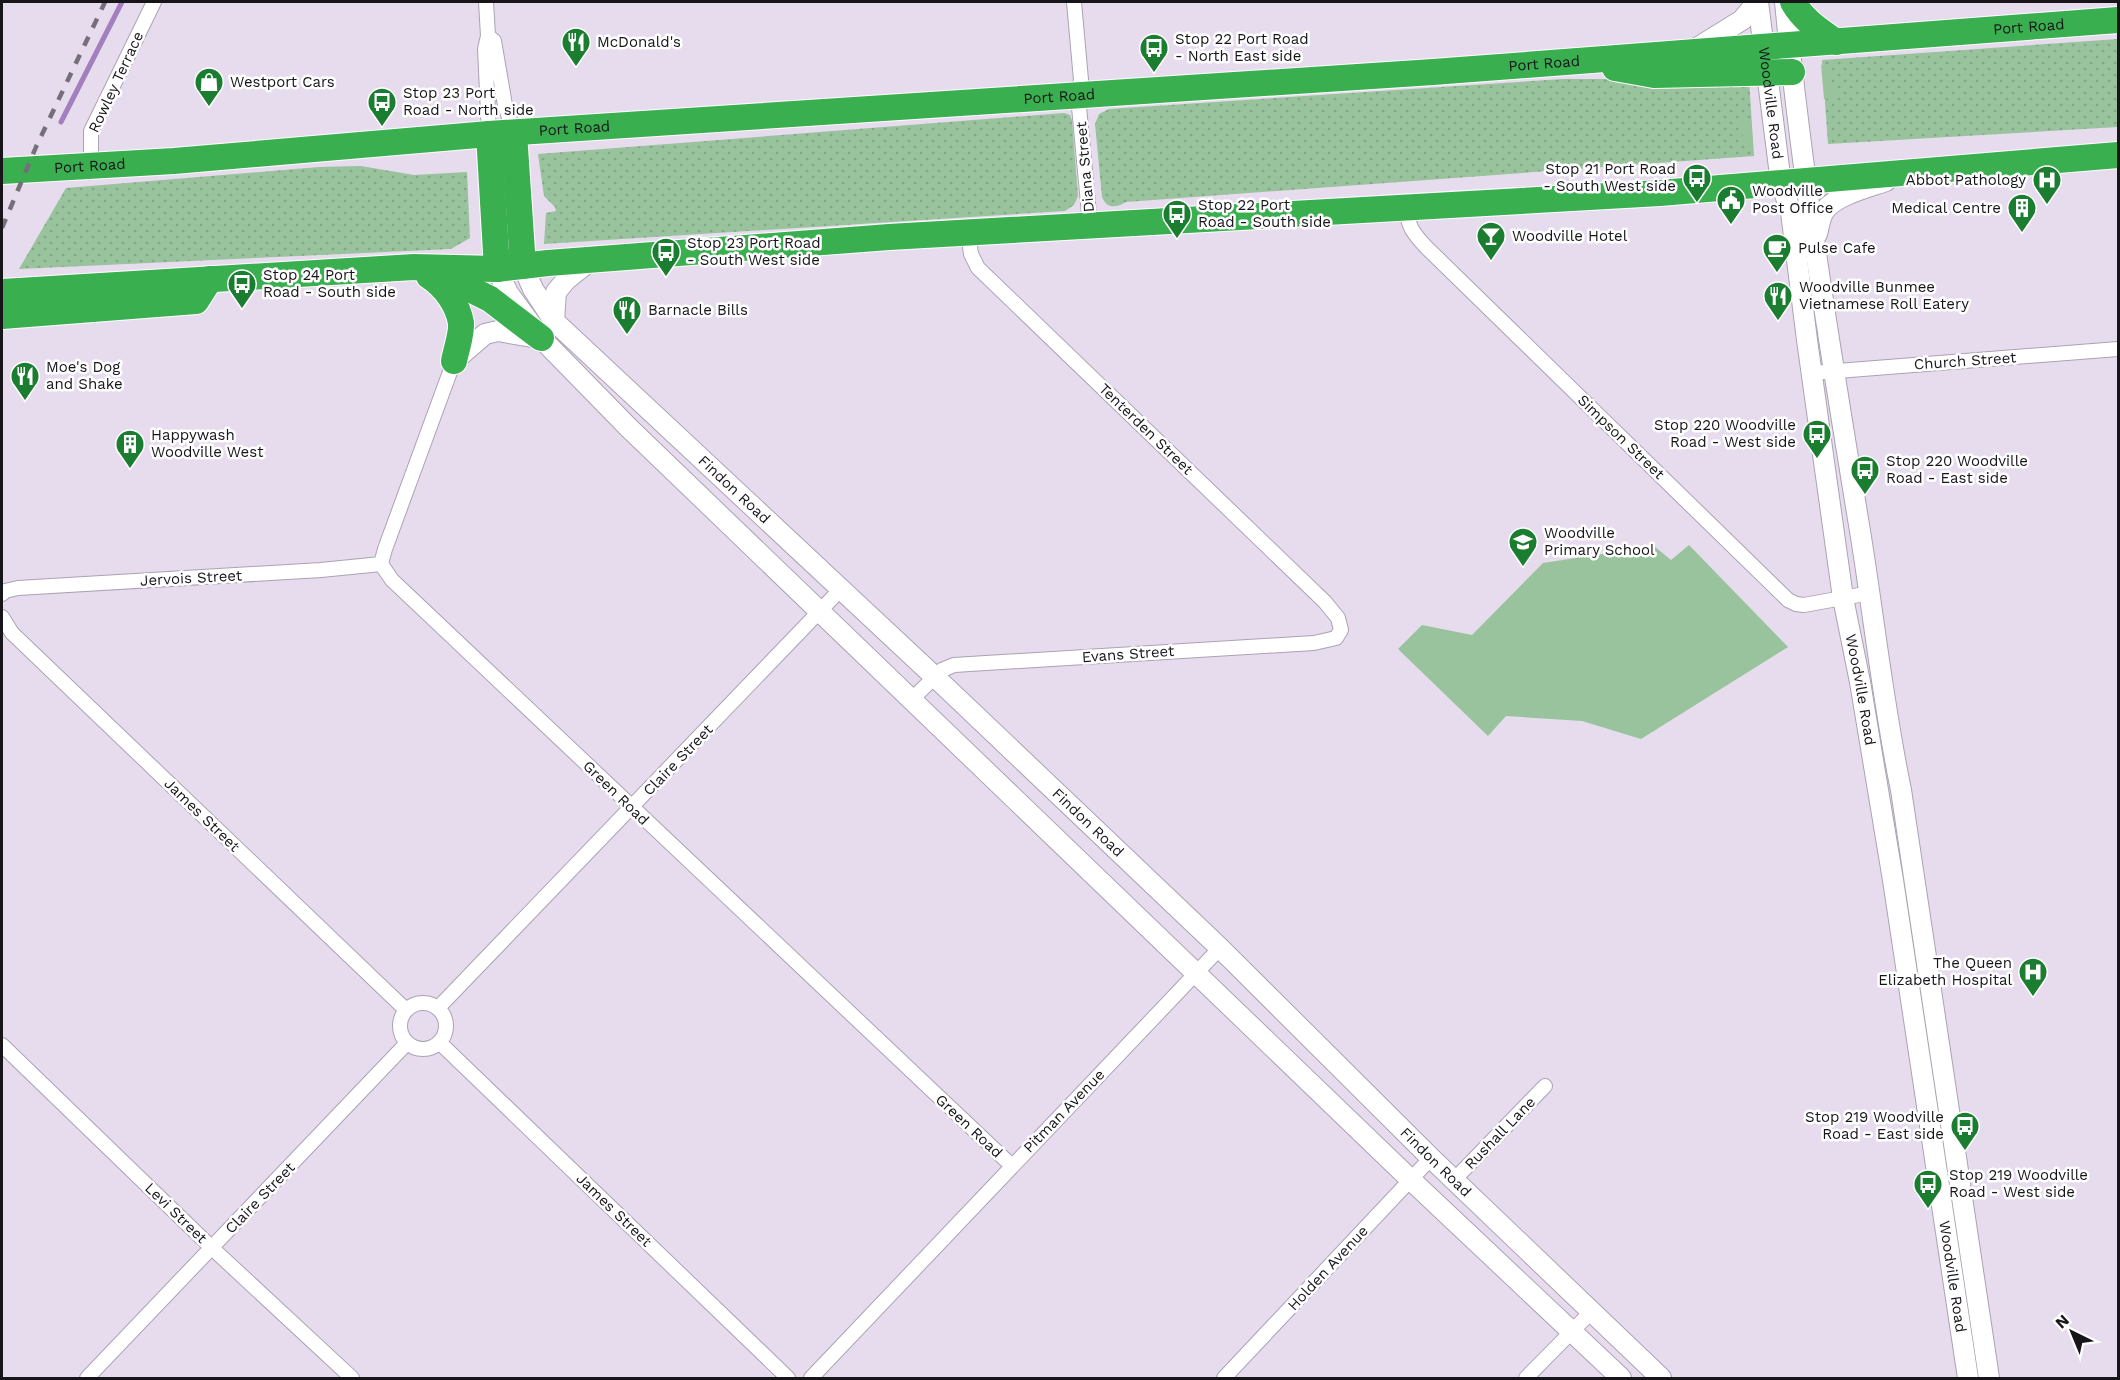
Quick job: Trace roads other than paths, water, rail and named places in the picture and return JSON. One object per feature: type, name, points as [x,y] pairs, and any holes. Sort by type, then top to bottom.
[{"type":"highway","points":[[1793,2],[1808,22],[1836,42]]},
{"type":"highway","name":"Port Road","points":[[2,171],[186,160],[501,134],[1690,52],[1778,59],[1836,42],[2118,20]]},
{"type":"highway","points":[[1576,61],[1653,75],[1778,59]]},
{"type":"highway","points":[[501,134],[523,266]]},
{"type":"highway","points":[[497,269],[501,134]]},
{"type":"highway","points":[[2,292],[414,267],[497,269],[968,232],[1660,193],[2118,156]]},
{"type":"highway","points":[[414,267],[480,294],[547,329]]},
{"type":"highway","points":[[414,267],[435,280],[452,299],[461,324],[454,361]]},
{"type":"highway","points":[[2,316],[196,301],[210,279]]},
{"type":"main road","points":[[1690,52],[1742,21],[1758,2]]},
{"type":"main road","name":"Woodville Road","points":[[1758,2],[1778,59],[1807,181],[1834,372],[1870,593],[1889,733],[1901,790],[1989,1378]]},
{"type":"main road","name":"Woodville Road","points":[[1785,2],[1778,59],[1781,183],[1791,212],[1844,598],[1895,891],[1968,1378]]},
{"type":"main road","points":[[1815,242],[1824,211],[1830,205],[1852,193],[1909,173]]},
{"type":"main road","points":[[454,361],[485,334],[498,331],[547,329],[556,292],[566,280],[591,260]]},
{"type":"main road","name":"Findon Road","points":[[523,266],[547,329],[629,428],[821,610],[1411,1180],[1621,1378]]},
{"type":"main road","name":"Findon Road","points":[[497,269],[514,302],[841,589],[935,676],[1220,948],[1431,1158],[1661,1378]]},
{"type":"street","name":"Rowley Terrace","points":[[91,165],[89,145],[91,131],[154,2]]},
{"type":"street","points":[[486,2],[488,36],[485,49],[501,134]]},
{"type":"street","name":"Diana Street","points":[[1074,2],[1081,80],[1078,96],[1090,225]]},
{"type":"street","points":[[488,36],[494,41],[505,105],[501,134]]},
{"type":"street","name":"Simpson Street","points":[[1406,207],[1408,223],[1414,235],[1788,600],[1804,605],[1870,593]]},
{"type":"street","name":"Tenterden Street","points":[[968,232],[971,254],[978,268],[1311,588],[1338,618]]},
{"type":"street","name":"Church Street","points":[[1812,373],[2118,350]]},
{"type":"street","points":[[381,564],[454,361]]},
{"type":"street","name":"Jervois Street","points":[[2,594],[18,588],[321,570],[381,564]]},
{"type":"street","name":"Green Road","points":[[381,564],[392,580],[1012,1166]]},
{"type":"street","name":"Claire Street","points":[[438,1008],[841,589]]},
{"type":"street","name":"James Street","points":[[2,616],[12,633],[405,1010]]},
{"type":"street","name":"Evans Street","points":[[912,699],[946,667],[954,665],[1314,643],[1335,638],[1341,630],[1338,618]]},
{"type":"street","name":"Pitman Avenue","points":[[811,1378],[1220,948]]},
{"type":"street","points":[[425,1002],[438,1008],[443,1014],[446,1029],[439,1042],[434,1046],[420,1049],[407,1043],[403,1038],[400,1023],[405,1010],[411,1005],[425,1002]]},
{"type":"street","name":"James Street","points":[[439,1042],[788,1378]]},
{"type":"street","name":"Claire Street","points":[[87,1378],[407,1043]]},
{"type":"street","name":"Levi Street","points":[[2,1045],[212,1248],[352,1378]]},
{"type":"street","name":"Rushall Lane","points":[[1454,1180],[1545,1086]]},
{"type":"street","name":"Holden Avenue","points":[[1224,1378],[1431,1158]]},
{"type":"street","points":[[1526,1378],[1592,1311]]},
{"type":"waterway","points":[[61,122],[122,2]]},
{"type":"railway","points":[[2,228],[36,147],[105,2]]},
{"type":"place","name":"McDonald's","points":[[576,68]]},
{"type":"place","name":"Stop 22 Port Road - North East side","points":[[1154,74]]},
{"type":"place","name":"Westport Cars","points":[[209,108]]},
{"type":"place","name":"Stop 23 Port Road - North side","points":[[382,128]]},
{"type":"place","name":"Stop 21 Port Road - South West side","points":[[1697,204]]},
{"type":"place","name":"Abbot Pathology","points":[[2047,206]]},
{"type":"place","name":"Woodville Post Office","points":[[1731,226]]},
{"type":"place","name":"Medical Centre","points":[[2022,234]]},
{"type":"place","name":"Stop 22 Port Road - South side","points":[[1177,240]]},
{"type":"place","name":"Woodville Hotel","points":[[1491,262]]},
{"type":"place","name":"Pulse Cafe","points":[[1777,274]]},
{"type":"place","name":"Stop 23 Port Road - South West side","points":[[666,278]]},
{"type":"place","name":"Stop 24 Port Road - South side","points":[[242,310]]},
{"type":"place","name":"Woodville Bunmee Vietnamese Roll Eatery","points":[[1778,322]]},
{"type":"place","name":"Barnacle Bills","points":[[627,336]]},
{"type":"place","name":"Moe's Dog and Shake","points":[[25,402]]},
{"type":"place","name":"Stop 220 Woodville Road - West side","points":[[1817,460]]},
{"type":"place","name":"Happywash Woodville West","points":[[130,470]]},
{"type":"place","name":"Stop 220 Woodville Road - East side","points":[[1865,496]]},
{"type":"place","name":"Woodville Primary School","points":[[1523,568]]},
{"type":"place","name":"The Queen Elizabeth Hospital","points":[[2033,998]]},
{"type":"place","name":"Stop 219 Woodville Road - East side","points":[[1965,1152]]},
{"type":"place","name":"Stop 219 Woodville Road - West side","points":[[1928,1210]]}]
